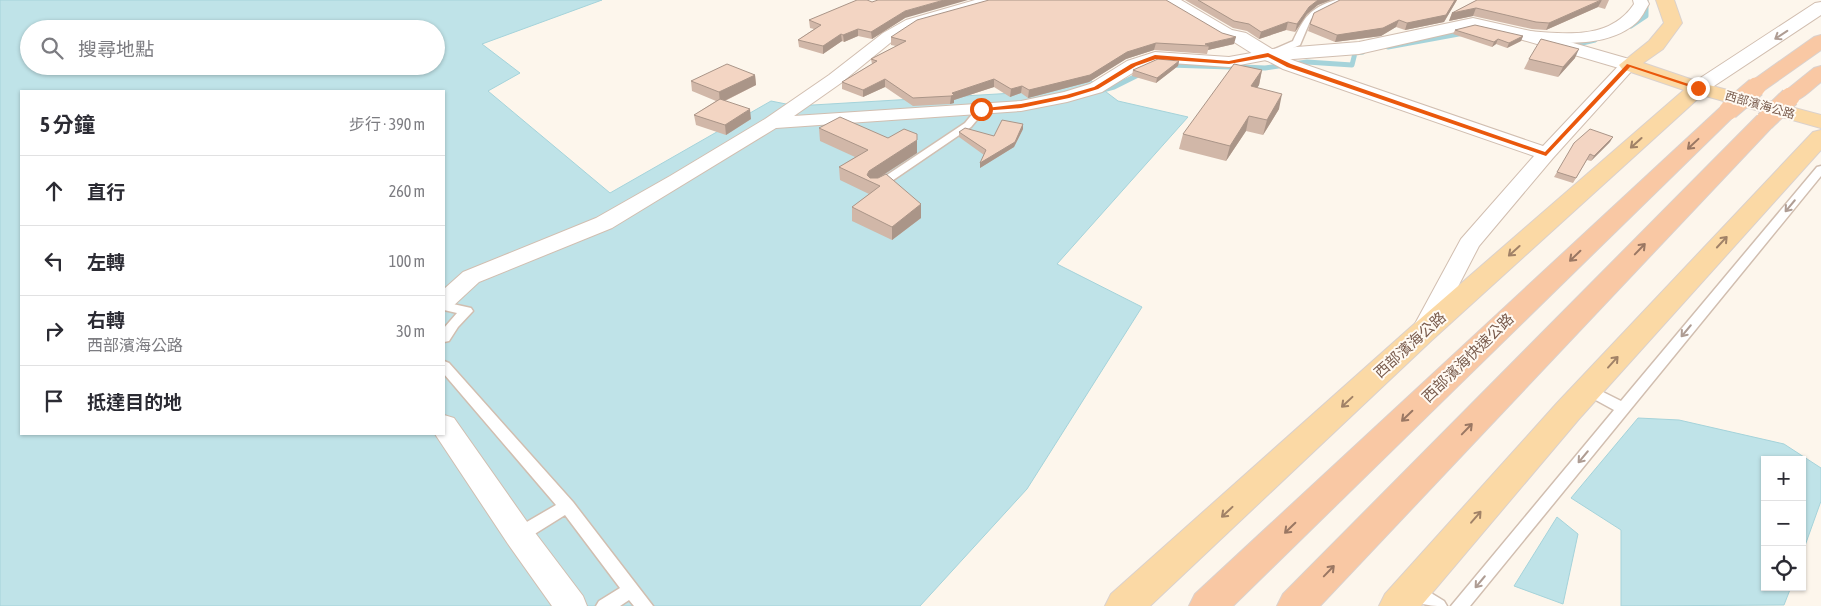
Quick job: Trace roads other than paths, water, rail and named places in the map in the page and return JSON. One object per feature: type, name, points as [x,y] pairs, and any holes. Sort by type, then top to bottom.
[{"type":"highway","name":"西部濱海快速公路","points":[[1208,606],[1729,110],[1756,87],[1821,41]]},
{"type":"highway","points":[[1296,606],[1765,121],[1790,97],[1821,72]]},
{"type":"main road","points":[[1629,65],[1656,45],[1673,23],[1665,0]]},
{"type":"main road","name":"西部濱海公路","points":[[1629,65],[1698,88],[1821,122]]},
{"type":"main road","name":"西部濱海公路","points":[[1124,606],[1422,333],[1698,88]]},
{"type":"main road","points":[[1416,600],[1588,390],[1821,138]]},
{"type":"street","points":[[452,301],[471,277],[604,222],[772,124],[835,79],[889,36],[911,23],[992,0]]},
{"type":"street","points":[[1169,0],[1227,35],[1239,37],[1268,55],[1289,65],[1546,154]]},
{"type":"street","points":[[1528,36],[1591,37],[1607,32],[1631,19],[1642,4],[1640,0]]},
{"type":"street","points":[[1698,88],[1821,8]]},
{"type":"street","points":[[772,124],[978,113],[1067,97],[1096,88],[1134,65],[1155,57],[1229,62],[1268,55],[1359,48],[1473,23],[1528,36],[1629,65],[1546,154],[1469,244],[1422,333]]},
{"type":"street","points":[[445,426],[528,529],[571,606]]},
{"type":"lane","points":[[1268,55],[1297,43],[1308,18],[1331,4],[1344,0]]},
{"type":"lane","points":[[874,188],[968,125],[978,113]]},
{"type":"lane","points":[[1460,606],[1821,169]]},
{"type":"lane","points":[[445,336],[453,324],[468,310],[452,301]]},
{"type":"lane","points":[[445,367],[565,507],[629,591],[644,606]]},
{"type":"lane","points":[[1588,390],[1623,408]]},
{"type":"lane","points":[[528,529],[565,507]]},
{"type":"lane","points":[[605,606],[629,591]]},
{"type":"water","points":[[0,0],[602,0],[482,44],[520,73],[488,91],[610,193],[771,101],[796,106],[1014,93],[1085,76],[1118,101],[1188,117],[1057,264],[1142,307],[1027,489],[920,606],[0,606]]},
{"type":"water","points":[[1638,418],[1679,420],[1784,444],[1802,456],[1761,456],[1761,591],[1789,591],[1784,605],[1621,606],[1621,530],[1571,498]]},
{"type":"water","points":[[1806,458],[1821,468],[1821,501],[1806,543]]},
{"type":"water","points":[[1557,517],[1578,534],[1563,604],[1514,586]]},
{"type":"waterway","points":[[1631,26],[1646,16],[1646,0]]},
{"type":"waterway","points":[[1388,47],[1464,33]]},
{"type":"waterway","points":[[1574,45],[1595,40]]},
{"type":"waterway","points":[[1243,67],[1265,68],[1307,62],[1352,65],[1355,53],[1363,52]]},
{"type":"waterway","points":[[1170,65],[1229,67]]},
{"type":"waterway","points":[[1099,91],[1114,87],[1142,73]]}]
